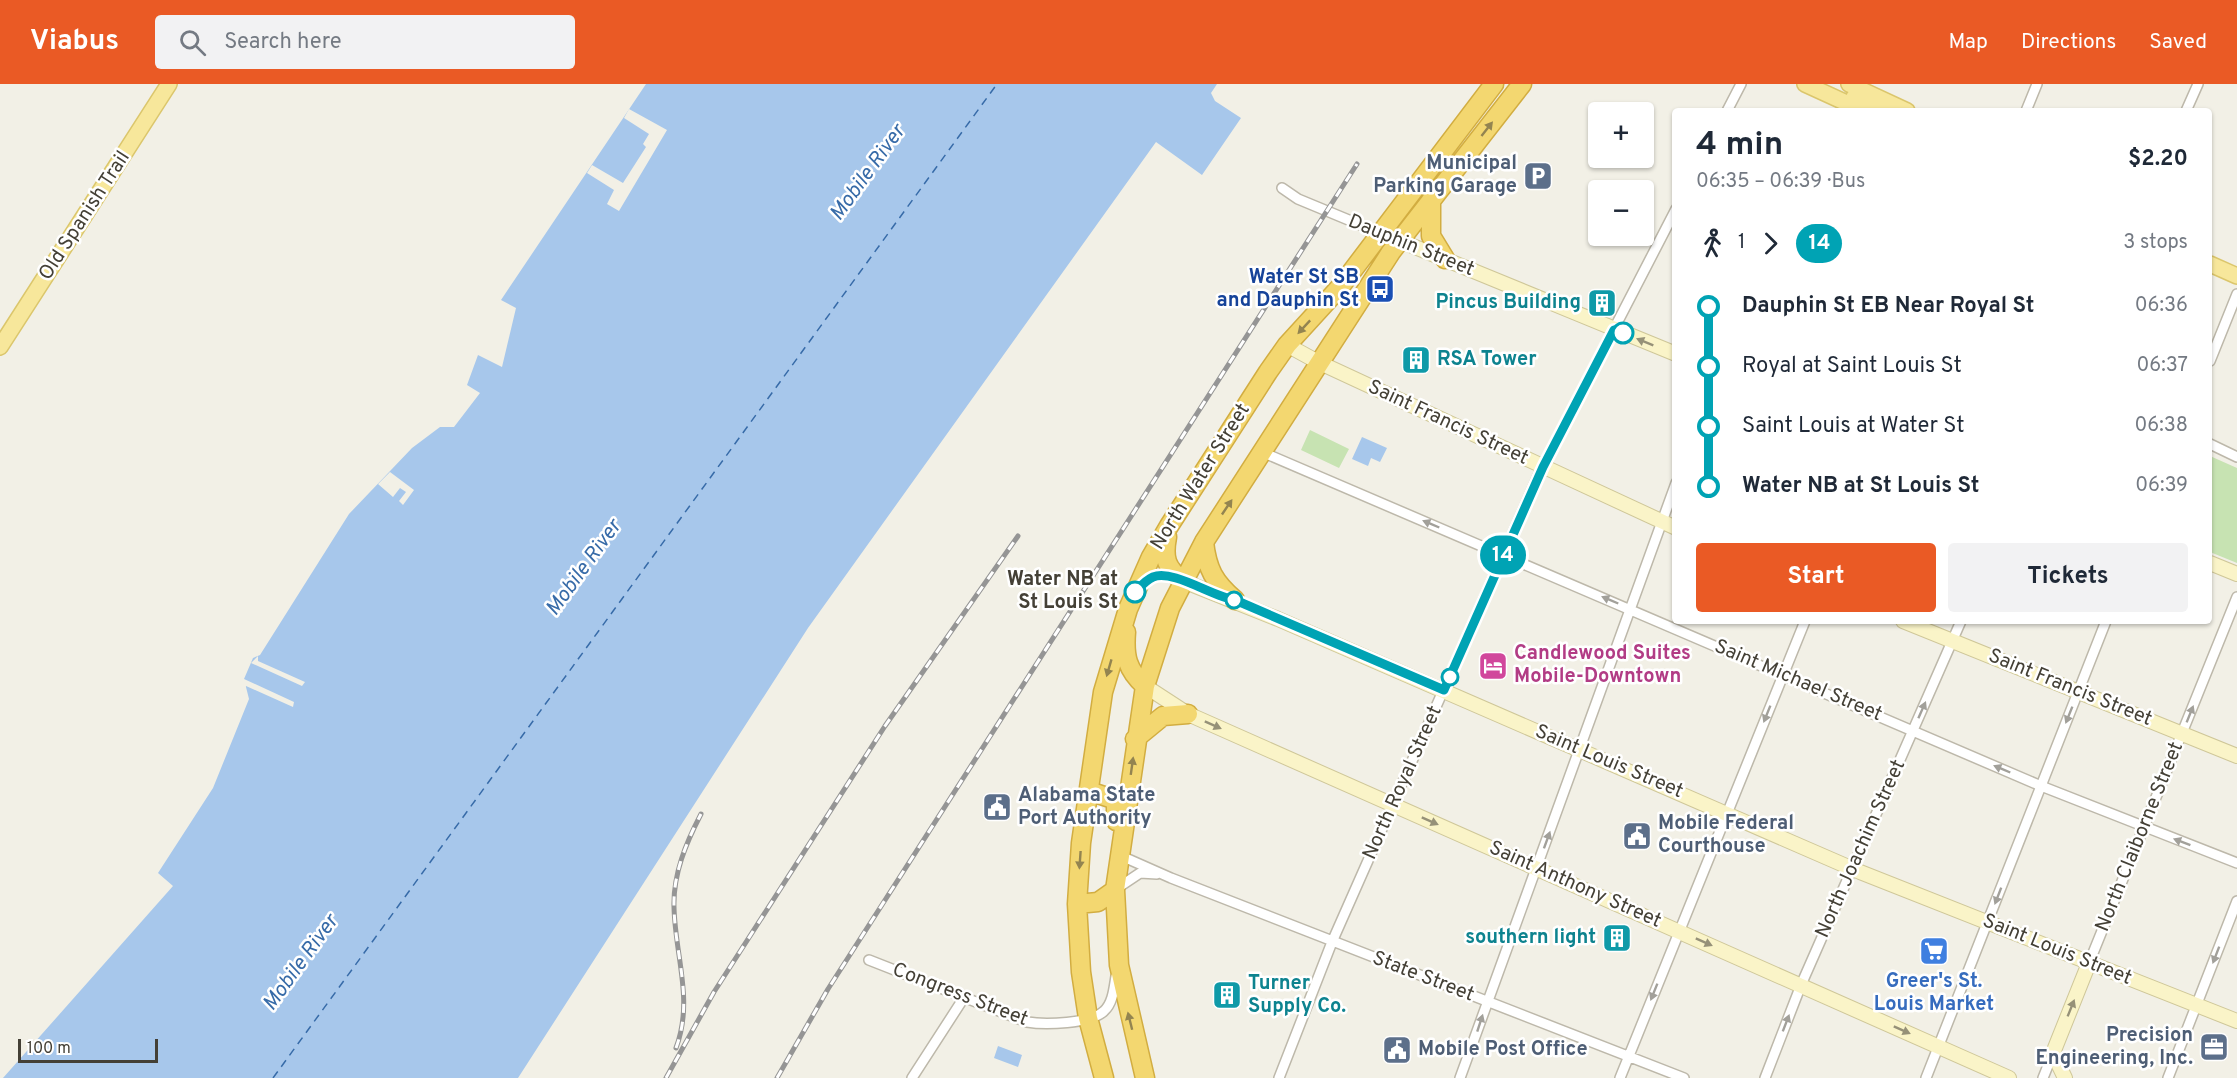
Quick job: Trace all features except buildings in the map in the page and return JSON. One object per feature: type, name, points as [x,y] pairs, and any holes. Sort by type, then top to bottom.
[{"type":"highway","name":"North Water Street","points":[[1104,1078],[1089,1018],[1081,972],[1077,903],[1081,843],[1102,692],[1131,601],[1169,526],[1287,345],[1340,287],[1494,84]]},
{"type":"highway","name":"North Water Street","points":[[1145,1078],[1119,965],[1115,890],[1135,739],[1155,647],[1183,581],[1204,542],[1318,362],[1400,241],[1522,84]]},
{"type":"highway","points":[[1431,200],[1431,236],[1445,259]]},
{"type":"highway","points":[[1169,526],[1164,557],[1167,567],[1183,581]]},
{"type":"highway","points":[[1204,542],[1206,563],[1212,577],[1235,600]]},
{"type":"highway","points":[[1145,686],[1131,673],[1127,663],[1125,646],[1131,601],[1155,576],[1164,575],[1183,581]]},
{"type":"highway","points":[[1135,739],[1163,716],[1188,714]]},
{"type":"highway","points":[[1089,791],[1111,796],[1117,802],[1114,837],[1119,855]]},
{"type":"highway","points":[[1077,903],[1098,902],[1115,890]]},
{"type":"highway","points":[[1093,1036],[1115,1078]]},
{"type":"main road","name":"Old Spanish Trail","points":[[0,347],[169,84]]},
{"type":"main road","points":[[1805,84],[1857,108]]},
{"type":"main road","points":[[1827,84],[1879,108]]},
{"type":"main road","points":[[1849,84],[1901,108]]},
{"type":"main road","points":[[2212,265],[2237,276]]},
{"type":"street","points":[[1729,108],[1741,84]]},
{"type":"street","points":[[2027,108],[2037,84]]},
{"type":"street","points":[[2187,108],[2198,84]]},
{"type":"street","name":"Dauphin Street","points":[[1282,188],[1298,199],[1672,352]]},
{"type":"street","name":"North Royal Street","points":[[1279,1078],[1332,942],[1543,467],[1672,217]]},
{"type":"street","points":[[2212,356],[2237,294]]},
{"type":"street","name":"Saint Francis Street","points":[[1287,345],[1318,362],[1672,526]]},
{"type":"street","points":[[2212,445],[2237,457]]},
{"type":"street","name":"Saint Michael Street","points":[[1262,452],[2041,786],[2237,863]]},
{"type":"street","points":[[1460,1078],[1672,493]]},
{"type":"street","points":[[2212,564],[2237,574]]},
{"type":"street","name":"Saint Louis Street","points":[[1183,581],[1222,598],[1235,600],[1852,868],[2237,1021]]},
{"type":"street","name":"North Claiborne Street","points":[[2043,1078],[2237,597]]},
{"type":"street","points":[[1620,1078],[1804,624]]},
{"type":"street","name":"Saint Francis Street","points":[[1910,624],[2237,756]]},
{"type":"street","name":"North Joachim Street","points":[[1765,1078],[1801,985],[1960,624]]},
{"type":"street","points":[[1926,1078],[2105,624]]},
{"type":"street","name":"Saint Anthony Street","points":[[1145,686],[1188,714],[2009,1078]]},
{"type":"street","name":"State Street","points":[[1119,855],[1162,875],[1684,1078]]},
{"type":"street","name":"State Street","points":[[1115,890],[1140,873],[1162,875]]},
{"type":"street","points":[[2168,1078],[2237,901]]},
{"type":"street","name":"Congress Street","points":[[869,960],[1027,1022],[1056,1024],[1089,1018]]},
{"type":"street","points":[[1089,1018],[1100,1015],[1109,1004],[1119,965]]},
{"type":"street","points":[[912,1078],[965,996]]},
{"type":"street","points":[[2053,1053],[2065,1078]]},
{"type":"green space","points":[[1310,430],[1349,449],[1339,468],[1301,450]]},
{"type":"green space","points":[[2212,457],[2237,468],[2237,563],[2212,553]]},
{"type":"water","name":"Mobile River","points":[[646,84],[1217,84],[1211,93],[1215,101],[1241,118],[1202,175],[1156,142],[808,628],[518,1078],[3,1078],[173,886],[158,873],[213,788],[249,699],[244,679],[253,658],[260,655],[349,514],[412,448],[440,427],[454,427],[480,393],[467,385],[478,355],[502,367],[516,308],[501,300]]},
{"type":"water","points":[[1362,437],[1387,448],[1380,462],[1371,458],[1368,466],[1352,459]]},
{"type":"water","points":[[998,1046],[1022,1055],[1018,1067],[994,1058]]},
{"type":"pier","points":[[629,109],[667,130],[619,211],[607,204],[614,190],[587,173],[592,165],[623,183],[646,147],[643,144],[649,134],[624,118]]},
{"type":"pier","points":[[390,472],[414,490],[403,505],[399,501],[406,492],[400,488],[393,497],[378,484]]},
{"type":"pier","points":[[258,656],[258,661],[305,682],[302,686],[251,663]]},
{"type":"pier","points":[[244,679],[294,702],[293,707],[246,686],[244,689]]},
{"type":"ferry route","points":[[273,1078],[997,84]]},
{"type":"railway","points":[[777,1078],[828,989],[1357,164]]},
{"type":"railway","points":[[666,1078],[714,992],[885,726],[1018,536]]},
{"type":"railway","points":[[676,1048],[681,1030],[684,995],[675,925],[674,895],[678,871],[690,836],[701,814]]},
{"type":"bus line","name":"14","points":[[1135,592],[1155,576],[1164,575],[1183,581],[1222,598],[1235,600],[1444,690],[1546,461],[1614,330],[1623,333]]},
{"type":"place","name":"Municipal Parking Garage","points":[[1538,176]]},
{"type":"place","name":"Water St SB and Dauphin St","points":[[1380,289]]},
{"type":"place","name":"Pincus Building","points":[[1602,303]]},
{"type":"place","name":"RSA Tower","points":[[1416,360]]},
{"type":"place","name":"Water NB at St Louis St","points":[[1135,592]]},
{"type":"place","name":"Candlewood Suites Mobile-Downtown","points":[[1493,666]]},
{"type":"place","name":"Alabama State Port Authority","points":[[997,807]]},
{"type":"place","name":"Mobile Federal Courthouse","points":[[1637,836]]},
{"type":"place","name":"southern light","points":[[1617,938]]},
{"type":"place","name":"Greer's St. Louis Market","points":[[1934,951]]},
{"type":"place","name":"Turner Supply Co.","points":[[1227,995]]},
{"type":"place","name":"Precision Engineering, Inc.","points":[[2214,1047]]},
{"type":"place","name":"Mobile Post Office","points":[[1397,1050]]}]
